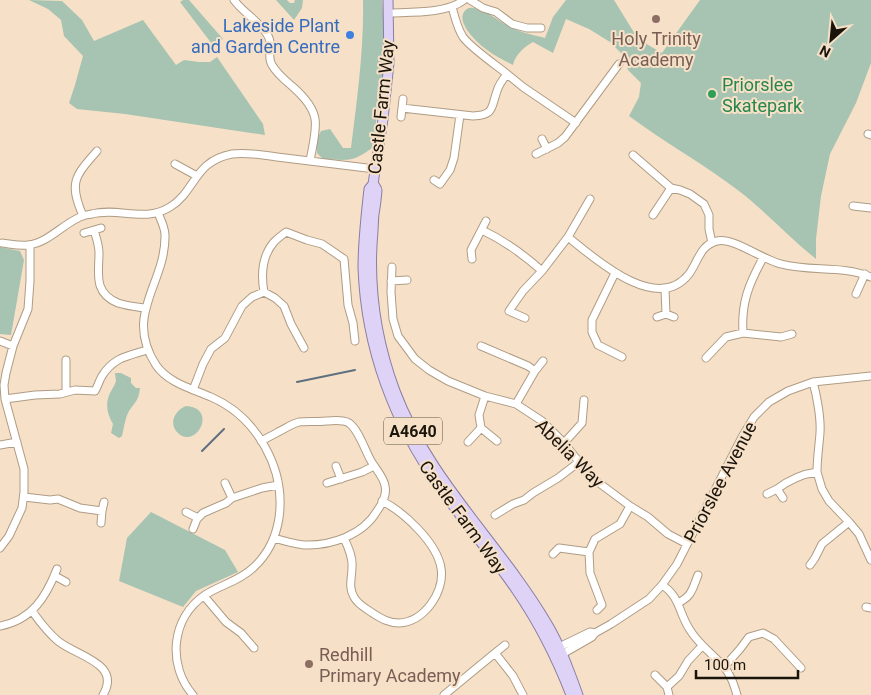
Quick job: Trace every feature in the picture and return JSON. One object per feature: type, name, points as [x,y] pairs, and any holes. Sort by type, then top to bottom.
[{"type":"main road","name":"Castle Farm Way","points":[[388,0],[389,63],[373,184],[369,189],[364,245],[365,294],[372,339],[382,377],[417,453],[517,591],[540,630],[557,652],[578,695]]},
{"type":"main road","name":"Castle Farm Way","points":[[557,652],[571,695]]},
{"type":"street","points":[[234,0],[243,11],[255,20],[269,37],[271,43],[270,63],[301,94],[313,112],[315,126],[310,161]]},
{"type":"street","points":[[388,13],[430,11],[452,7],[464,0]]},
{"type":"street","points":[[470,0],[483,8],[496,12],[512,24],[527,28],[541,28]]},
{"type":"street","points":[[452,7],[458,28],[464,39],[523,87],[576,123]]},
{"type":"street","points":[[536,154],[558,143],[565,137],[619,64]]},
{"type":"street","points":[[402,108],[484,116],[490,111],[497,90],[507,74]]},
{"type":"street","points":[[401,117],[402,99]]},
{"type":"street","points":[[447,190],[437,182],[450,170],[454,158],[460,115]]},
{"type":"street","points":[[542,139],[547,149]]},
{"type":"street","points":[[83,216],[75,188],[82,170],[97,151]]},
{"type":"street","points":[[642,152],[635,157],[671,188],[690,194],[704,204],[709,215],[709,229],[712,242]]},
{"type":"street","points":[[2,243],[30,245],[44,240],[77,218],[96,213],[146,215],[158,213],[177,202],[196,176],[207,165],[231,154],[375,169]]},
{"type":"street","points":[[176,164],[196,176]]},
{"type":"street","points":[[653,215],[671,188]]},
{"type":"street","points":[[525,318],[509,311],[523,291],[542,271],[568,237],[590,199]]},
{"type":"street","points":[[853,206],[871,208]]},
{"type":"street","points":[[158,213],[165,234],[162,259],[145,308],[143,324],[147,350],[159,369],[171,379],[212,397],[230,408],[251,428],[261,441],[273,464],[278,484],[280,506],[274,538],[264,556],[252,569],[232,582],[204,596],[187,612],[182,621],[178,630],[176,659],[183,681],[193,695]]},
{"type":"street","points":[[472,259],[471,250],[486,221]]},
{"type":"street","points":[[84,233],[97,229],[98,279],[104,292],[119,303],[145,308]]},
{"type":"street","points":[[482,230],[499,238],[542,271]]},
{"type":"street","points":[[264,292],[262,281],[266,256],[273,243],[286,232],[322,244],[344,259],[348,305],[355,341]]},
{"type":"street","points":[[568,237],[615,273],[649,287],[666,289],[677,285],[690,273],[699,255],[706,247],[712,242],[720,240],[740,245],[763,258],[780,264],[841,270],[868,275],[856,294]]},
{"type":"street","points":[[0,548],[9,536],[19,515],[24,497],[24,469],[5,399],[4,385],[13,346],[28,309],[30,245]]},
{"type":"street","points":[[743,333],[742,317],[745,301],[752,278],[763,258]]},
{"type":"street","name":"Abelia Way","points":[[392,267],[390,281],[394,319],[398,336],[415,359],[448,381],[485,396],[516,404],[542,421],[564,443],[591,477],[648,517],[668,534],[687,544]]},
{"type":"street","points":[[615,273],[592,320],[592,332],[598,345],[622,357]]},
{"type":"street","points":[[390,281],[407,280]]},
{"type":"street","points":[[666,289],[666,314]]},
{"type":"street","points":[[264,292],[284,306],[304,348]]},
{"type":"street","points":[[193,390],[203,364],[211,350],[225,338],[242,306],[252,297],[264,292]]},
{"type":"street","points":[[657,317],[666,314],[674,317]]},
{"type":"street","points":[[706,358],[726,337],[743,333],[781,336],[792,334]]},
{"type":"street","points":[[0,340],[13,346]]},
{"type":"street","points":[[481,346],[528,366],[535,371]]},
{"type":"street","points":[[5,399],[60,394],[75,390],[95,391],[100,379],[114,362],[120,358],[147,350]]},
{"type":"street","points":[[66,360],[66,392]]},
{"type":"street","points":[[516,404],[543,360]]},
{"type":"street","name":"Priorslee Avenue","points":[[557,652],[590,632],[595,633],[611,624],[649,600],[662,585],[677,564],[742,436],[754,417],[769,402],[788,391],[813,382],[871,376]]},
{"type":"street","points":[[813,382],[818,406],[820,432],[817,472],[822,489],[829,501],[859,534],[871,560]]},
{"type":"street","points":[[485,396],[479,415],[481,428],[497,440]]},
{"type":"street","points":[[564,443],[582,423],[584,400]]},
{"type":"street","points":[[261,441],[297,423],[343,421],[353,427],[384,481],[385,486],[385,494],[376,512],[369,522],[353,534],[328,543],[311,545],[274,538]]},
{"type":"street","points":[[468,442],[481,428]]},
{"type":"street","points":[[0,445],[17,442]]},
{"type":"street","points":[[496,515],[513,504],[524,500],[579,462]]},
{"type":"street","points":[[336,466],[340,479]]},
{"type":"street","points":[[327,483],[362,472],[374,466]]},
{"type":"street","points":[[767,494],[796,478],[817,472]]},
{"type":"street","points":[[225,483],[232,498]]},
{"type":"street","points":[[193,529],[198,518],[203,513],[222,505],[232,498],[278,484]]},
{"type":"street","points":[[777,489],[784,498]]},
{"type":"street","points":[[24,497],[58,499],[80,508],[102,511]]},
{"type":"street","points":[[344,538],[353,566],[350,588],[357,602],[382,619],[392,623],[406,622],[420,615],[433,602],[439,591],[442,574],[440,562],[434,549],[411,522],[392,506],[382,501]]},
{"type":"street","points":[[101,523],[104,502]]},
{"type":"street","points":[[602,607],[590,573],[589,552],[595,539],[620,524],[630,506]]},
{"type":"street","points":[[186,512],[198,518]]},
{"type":"street","points":[[810,565],[822,544],[849,522]]},
{"type":"street","points":[[553,554],[558,548],[589,552]]},
{"type":"street","points":[[0,626],[11,624],[28,615],[48,590],[58,569]]},
{"type":"street","points":[[678,603],[690,596],[698,575]]},
{"type":"street","points":[[54,576],[66,582]]},
{"type":"street","points":[[662,585],[673,593],[690,631],[724,668],[733,681],[737,695]]},
{"type":"street","points":[[204,596],[226,622],[241,633],[254,648]]},
{"type":"street","points":[[32,611],[58,642],[99,664],[104,669],[108,679],[104,695]]},
{"type":"street","points":[[724,668],[749,637],[763,633],[774,639],[801,668]]},
{"type":"street","points":[[444,695],[504,645]]},
{"type":"street","points":[[667,687],[679,676],[688,661],[702,646]]},
{"type":"street","points":[[495,653],[513,676],[523,695]]},
{"type":"street","points":[[655,675],[667,687],[669,695]]},
{"type":"green space","points":[[29,0],[62,1],[82,20],[94,41],[143,20],[176,65],[184,60],[210,62],[217,57],[263,124],[265,135],[125,114],[77,109],[69,103],[83,56],[64,36],[61,20],[48,9]]},
{"type":"green space","points":[[189,0],[223,39],[212,44],[180,2]]},
{"type":"green space","points":[[276,0],[287,0],[290,3],[294,3],[295,0],[303,0],[302,8],[294,20]]},
{"type":"green space","points":[[363,0],[382,0],[384,24],[384,71],[372,148],[349,160],[323,159],[317,153],[317,139],[321,131],[330,129],[343,148],[351,148],[361,56]]},
{"type":"green space","points":[[566,0],[614,0],[638,39],[662,53],[700,0],[871,0],[871,63],[856,103],[830,154],[821,196],[816,239],[816,259],[739,191],[629,116],[639,97],[641,83],[628,70],[621,53],[610,42],[589,29],[566,19],[553,53],[533,42],[520,52],[513,65],[482,46],[467,30],[462,19],[467,9],[477,9],[508,26],[545,38],[553,17]]},
{"type":"green space","points":[[0,247],[20,251],[24,260],[11,335],[0,334]]},
{"type":"green space","points":[[115,373],[121,373],[131,378],[131,383],[136,388],[140,388],[138,398],[126,417],[122,436],[119,438],[111,433],[113,424],[107,409],[108,397],[116,381]]},
{"type":"green space","points":[[186,406],[196,409],[201,414],[203,421],[196,433],[190,437],[183,436],[176,431],[173,423],[179,410]]},
{"type":"green space","points":[[151,512],[225,550],[238,572],[196,591],[183,607],[119,581],[127,538]]},
{"type":"waterway","points":[[297,382],[355,370]]},
{"type":"waterway","points":[[202,451],[224,429]]},
{"type":"place","name":"Holy Trinity Academy","points":[[656,19]]},
{"type":"place","name":"Lakeside Plant and Garden Centre","points":[[350,35]]},
{"type":"place","name":"Priorslee Skatepark","points":[[712,94]]},
{"type":"place","name":"Redhill Primary Academy","points":[[309,664]]}]
